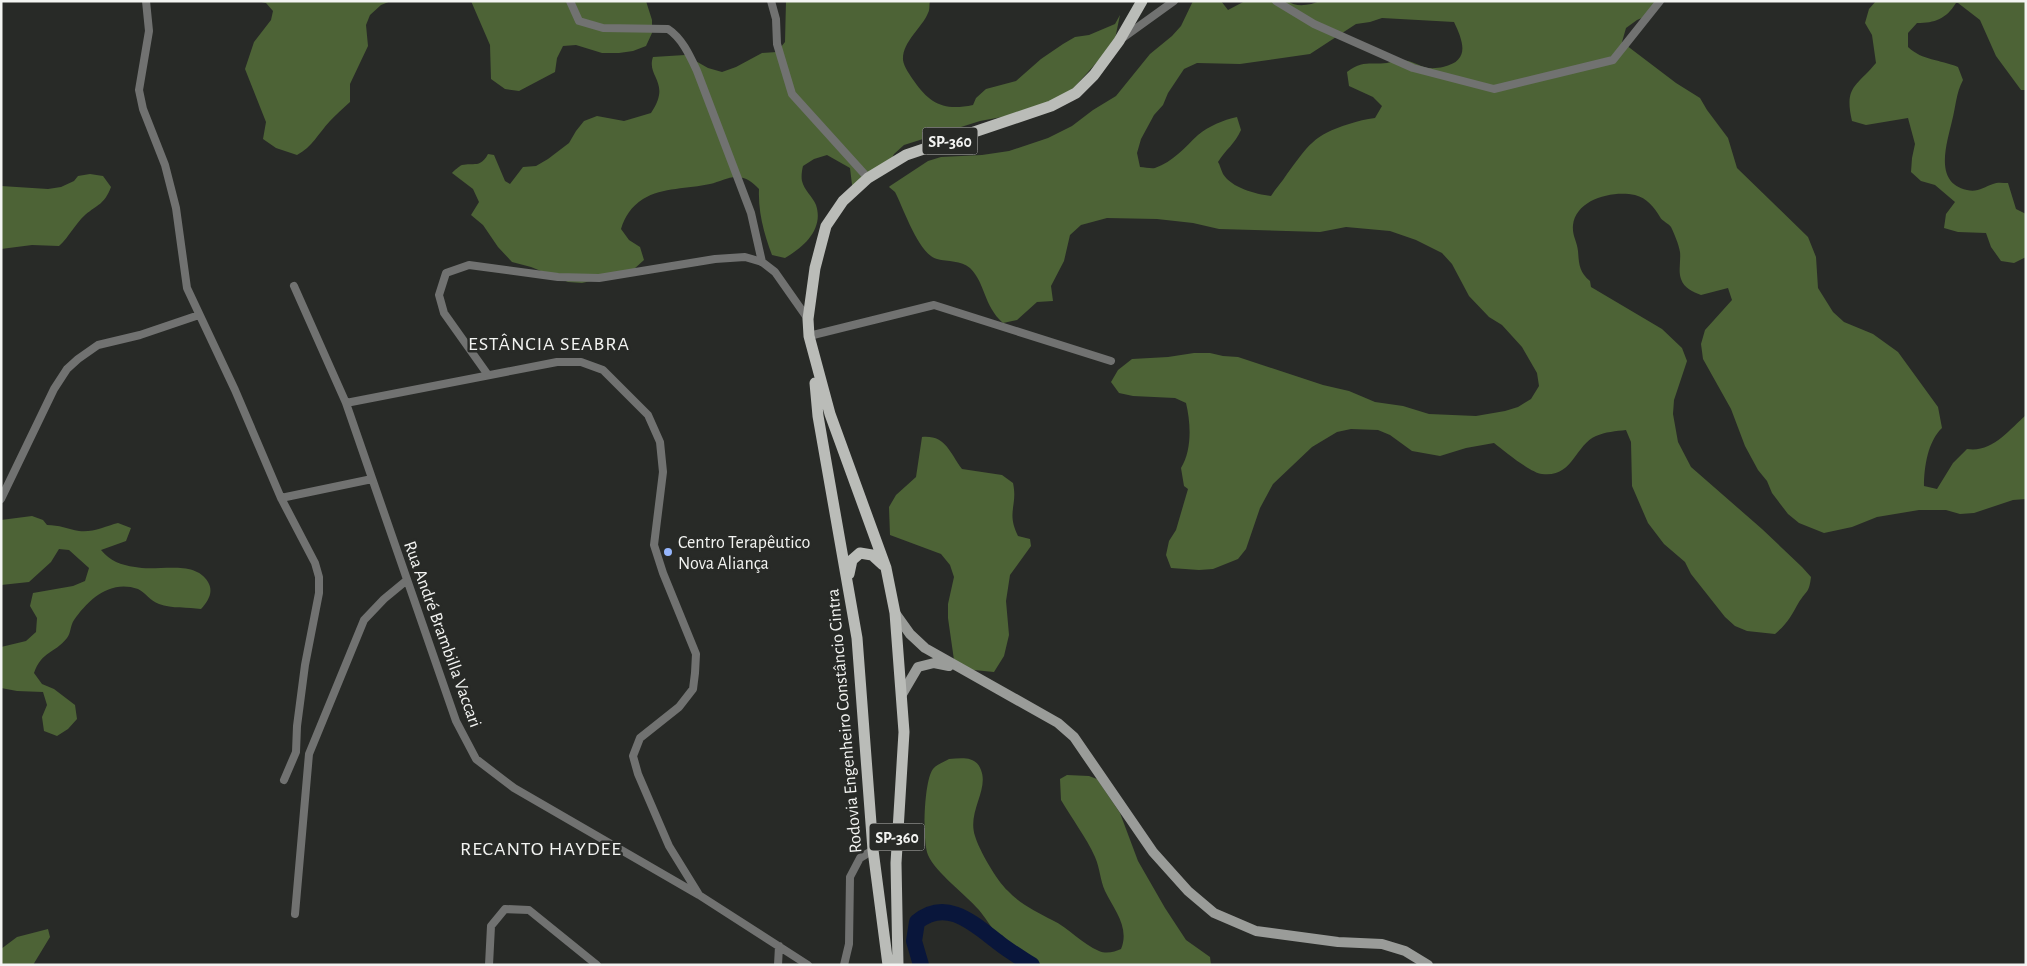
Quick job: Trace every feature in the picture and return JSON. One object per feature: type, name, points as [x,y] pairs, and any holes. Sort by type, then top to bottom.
[{"type":"main road","name":"Rodovia Engenheiro Constâncio Cintra","points":[[898,965],[896,941],[896,863],[904,732],[895,613],[886,568],[830,414],[813,356],[808,319],[815,268],[826,226],[842,201],[868,178],[906,155],[1051,106],[1076,93],[1094,75],[1118,41],[1142,1]]},
{"type":"main road","name":"Rodovia Engenheiro Constâncio Cintra","points":[[813,356],[818,416],[848,578],[857,638],[873,850],[888,965]]},
{"type":"main road","points":[[848,578],[852,560],[860,553],[872,555],[886,568]]},
{"type":"main road","points":[[895,613],[910,634],[924,648],[1058,723],[1074,737],[1153,852],[1188,891],[1214,913],[1256,931],[1338,942],[1382,944],[1405,951],[1428,965]]},
{"type":"main road","points":[[901,696],[918,667],[934,663],[959,669]]},
{"type":"street","points":[[146,1],[148,31],[139,90],[143,109],[165,165],[176,208],[187,288],[235,390],[281,498],[316,563],[319,577],[319,593],[305,664],[297,726],[296,752],[284,780]]},
{"type":"street","points":[[570,1],[579,21],[604,28],[668,29],[675,33],[697,71],[753,221],[762,262]]},
{"type":"street","points":[[771,1],[776,19],[777,44],[792,94],[868,178]]},
{"type":"street","points":[[1118,41],[1174,1]]},
{"type":"street","points":[[1276,1],[1314,24],[1413,68],[1494,89],[1613,60],[1660,1]]},
{"type":"street","points":[[488,375],[444,313],[439,295],[446,273],[469,266],[558,277],[599,278],[715,259],[745,257],[762,262],[775,272],[808,319]]},
{"type":"street","name":"Rua André Brambilla Vaccari","points":[[294,286],[346,404],[456,721],[476,759],[514,788],[699,895],[808,965]]},
{"type":"street","points":[[809,336],[934,305],[1111,361]]},
{"type":"street","points":[[1,499],[54,389],[67,370],[78,359],[98,345],[140,335],[199,315]]},
{"type":"street","points":[[346,404],[557,362],[581,362],[603,370],[648,414],[660,442],[663,472],[654,545],[663,573],[696,654],[693,689],[679,707],[640,738],[633,756],[638,774],[669,846],[699,895]]},
{"type":"street","points":[[281,498],[372,479]]},
{"type":"street","points":[[295,914],[309,754],[364,620],[384,599],[407,580]]},
{"type":"street","points":[[844,965],[849,944],[850,877],[860,858],[873,850]]},
{"type":"street","points":[[489,965],[491,926],[505,909],[529,910],[597,965]]},
{"type":"street","points":[[896,941],[905,965]]},
{"type":"street","points":[[778,946],[778,965]]},
{"type":"green space","points":[[257,1],[391,1],[381,5],[370,15],[366,25],[368,46],[350,84],[350,102],[330,121],[311,144],[297,155],[276,148],[263,139],[266,122],[245,69],[254,42],[271,20],[273,11],[266,3]]},
{"type":"green space","points":[[471,1],[646,1],[652,20],[652,33],[646,46],[633,51],[602,53],[576,45],[563,46],[557,58],[555,72],[519,91],[505,89],[491,79],[490,45]]},
{"type":"green space","points":[[786,1],[930,1],[925,19],[909,41],[903,60],[907,71],[926,95],[939,104],[954,107],[973,105],[976,98],[986,89],[1016,81],[1041,59],[1063,44],[1075,37],[1089,35],[1115,24],[1120,15],[1115,39],[1107,51],[1069,93],[1057,100],[1007,116],[980,121],[904,145],[894,154],[888,166],[853,193],[850,168],[827,155],[814,159],[803,166],[802,181],[816,205],[817,222],[811,236],[805,243],[785,258],[772,255],[762,223],[759,189],[749,180],[740,177],[702,186],[667,190],[643,199],[629,212],[621,229],[629,240],[640,247],[644,260],[634,269],[582,283],[568,282],[531,267],[512,262],[498,247],[483,225],[471,215],[479,202],[473,189],[452,173],[459,166],[476,164],[482,162],[488,154],[494,155],[505,181],[510,184],[523,167],[536,166],[569,143],[584,121],[597,116],[624,121],[651,113],[657,103],[659,94],[659,87],[652,64],[653,57],[685,55],[708,68],[722,72],[762,53],[777,52],[785,42]]},
{"type":"green space","points":[[1193,1],[1221,1],[1228,10],[1245,1],[1288,1],[1295,5],[1308,5],[1320,1],[1656,1],[1649,15],[1637,20],[1626,28],[1622,42],[1676,83],[1700,98],[1728,138],[1737,168],[1808,237],[1816,257],[1818,288],[1833,312],[1844,322],[1873,334],[1898,352],[1938,407],[1942,428],[1937,433],[1930,447],[1924,486],[1937,489],[1953,463],[1967,449],[1976,449],[1992,444],[2026,415],[2026,499],[2013,500],[1974,513],[1960,514],[1946,510],[1919,510],[1877,517],[1852,527],[1824,533],[1799,523],[1788,514],[1758,470],[1745,446],[1731,409],[1703,359],[1701,344],[1705,330],[1732,300],[1728,288],[1701,295],[1687,287],[1682,282],[1680,276],[1680,252],[1671,227],[1662,220],[1653,206],[1643,198],[1635,195],[1616,194],[1597,198],[1581,209],[1576,216],[1573,229],[1580,267],[1590,281],[1591,287],[1662,329],[1682,348],[1687,361],[1674,400],[1673,414],[1678,442],[1691,467],[1762,529],[1811,577],[1807,591],[1786,623],[1775,634],[1747,631],[1735,626],[1725,617],[1691,574],[1685,562],[1664,544],[1648,523],[1632,486],[1631,442],[1626,430],[1607,433],[1589,440],[1567,466],[1561,471],[1552,474],[1537,473],[1494,443],[1466,448],[1440,456],[1412,451],[1390,435],[1378,430],[1351,429],[1337,432],[1312,447],[1273,484],[1260,508],[1246,549],[1238,559],[1213,569],[1171,568],[1166,555],[1169,541],[1176,530],[1188,489],[1184,486],[1181,468],[1185,461],[1190,437],[1188,411],[1186,403],[1175,398],[1133,396],[1119,393],[1111,382],[1118,370],[1132,359],[1194,353],[1238,357],[1323,385],[1349,391],[1375,402],[1403,406],[1429,414],[1476,416],[1505,411],[1518,407],[1531,399],[1539,386],[1537,373],[1522,347],[1502,325],[1489,317],[1469,296],[1452,264],[1442,253],[1416,240],[1390,231],[1346,227],[1320,232],[1219,229],[1193,223],[1157,219],[1107,218],[1081,225],[1070,235],[1064,261],[1051,286],[1053,301],[1037,302],[1017,320],[1003,323],[996,316],[979,281],[970,268],[959,262],[937,259],[930,256],[912,230],[895,192],[890,186],[928,161],[941,157],[982,155],[1009,151],[1048,138],[1072,126],[1116,96],[1150,54],[1181,26]],"holes":[[[1382,18],[1454,22],[1460,36],[1462,49],[1458,60],[1452,64],[1429,68],[1400,60],[1387,63],[1362,64],[1347,72],[1349,86],[1373,97],[1382,106],[1375,118],[1337,128],[1319,137],[1300,156],[1271,196],[1238,187],[1227,179],[1222,172],[1218,162],[1241,130],[1237,117],[1207,129],[1173,158],[1161,165],[1153,168],[1140,167],[1137,153],[1141,139],[1184,69],[1197,63],[1240,64],[1310,54],[1356,24]]]},
{"type":"green space","points":[[1876,1],[2026,1],[2026,90],[2021,90],[1996,56],[1980,20],[1958,3],[1940,19],[1917,23],[1908,33],[1908,47],[1919,55],[1958,67],[1963,80],[1957,95],[1947,140],[1946,171],[1956,186],[1971,191],[1996,183],[2008,183],[2016,209],[2026,214],[2026,257],[2014,263],[2001,261],[1991,247],[1986,233],[1958,232],[1944,228],[1946,214],[1955,202],[1935,185],[1921,181],[1911,172],[1915,144],[1908,118],[1866,125],[1852,121],[1850,109],[1851,94],[1876,63],[1872,35],[1865,23],[1869,9]]},
{"type":"green space","points":[[90,174],[103,176],[111,187],[103,201],[81,219],[59,246],[32,245],[1,249],[1,186],[48,189],[61,187],[74,181],[78,176]]},
{"type":"green space","points":[[922,437],[930,437],[942,442],[962,469],[1002,475],[1013,483],[1012,515],[1015,528],[1018,536],[1030,539],[1031,546],[1010,575],[1006,601],[1009,635],[1004,656],[994,672],[964,669],[954,660],[948,618],[948,604],[954,577],[950,565],[941,554],[890,535],[889,507],[896,495],[916,477]]},
{"type":"green space","points":[[32,516],[43,520],[47,525],[79,531],[94,530],[118,523],[131,528],[126,541],[101,550],[104,554],[120,564],[130,566],[185,568],[202,575],[210,586],[208,600],[201,609],[164,606],[153,601],[138,589],[128,587],[109,589],[86,605],[74,620],[67,638],[41,660],[34,673],[42,684],[54,689],[75,705],[77,719],[68,729],[57,736],[44,731],[42,717],[47,705],[43,692],[1,688],[1,647],[26,641],[36,632],[37,618],[30,606],[33,593],[73,586],[85,581],[89,568],[69,550],[59,549],[51,562],[29,582],[1,585],[1,520]]},
{"type":"green space","points":[[964,758],[972,760],[979,765],[983,778],[973,827],[980,849],[1004,886],[1023,904],[1058,923],[1087,944],[1102,952],[1113,952],[1121,949],[1123,941],[1124,933],[1120,919],[1105,891],[1097,861],[1061,800],[1060,779],[1067,775],[1089,776],[1097,779],[1120,813],[1138,861],[1165,908],[1186,940],[1210,957],[1211,965],[1041,965],[1005,943],[979,910],[937,869],[928,855],[925,825],[926,797],[930,775],[933,769],[949,759]]},
{"type":"green space","points":[[48,929],[50,937],[33,965],[1,965],[1,949],[17,937]]},
{"type":"waterway","points":[[921,965],[914,941],[917,922],[928,915],[939,912],[960,916],[1032,965]]},
{"type":"place","name":"Centro Terapêutico Nova Aliança","points":[[668,552]]},
{"type":"district","name":"ESTÂNCIA SEABRA","points":[[549,343]]},
{"type":"district","name":"RECANTO HAYDEE","points":[[541,848]]}]
